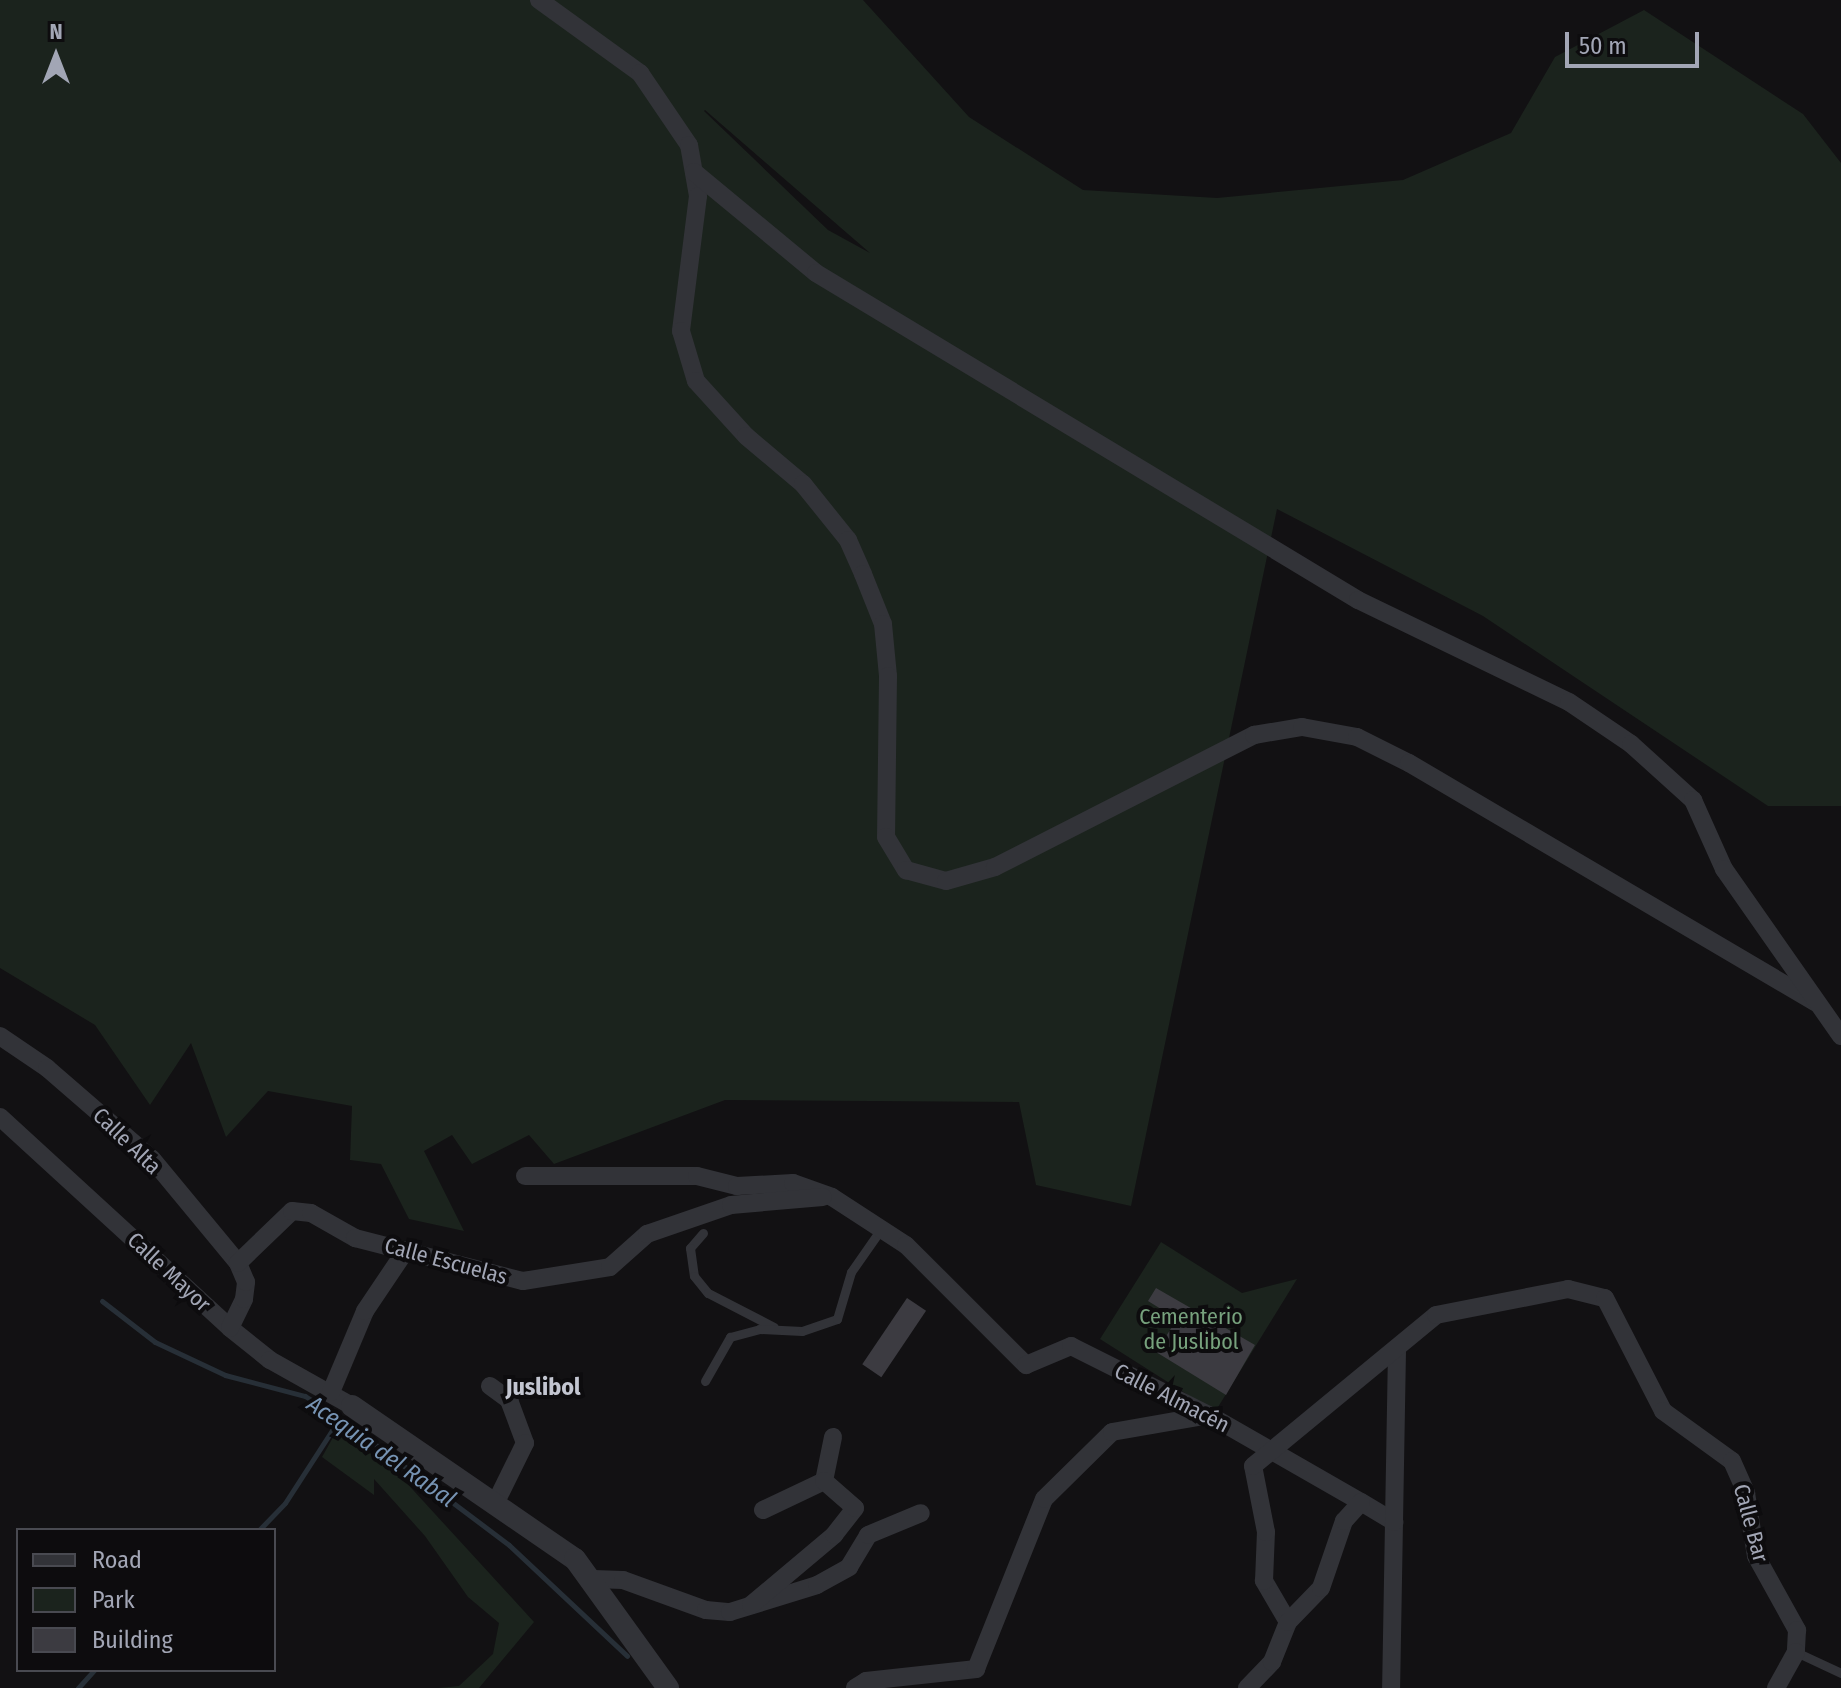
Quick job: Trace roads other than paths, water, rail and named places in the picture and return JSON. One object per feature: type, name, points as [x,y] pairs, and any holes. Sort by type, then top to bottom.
[{"type":"street","points":[[539,0],[640,73],[689,145],[698,196],[681,331],[696,381],[746,436],[803,484],[848,540],[863,574],[883,624],[888,676],[886,837],[906,870],[946,881],[995,867],[1254,735],[1302,727],[1357,737],[1409,763],[1816,1003]]},
{"type":"street","points":[[694,172],[816,273],[1358,600],[1569,702],[1631,744],[1693,800],[1724,869],[1841,1036]]},
{"type":"street","name":"Calle Alta","points":[[0,1036],[47,1068],[152,1159],[238,1263]]},
{"type":"street","name":"Calle Mayor","points":[[0,1117],[230,1328],[270,1360],[352,1406]]},
{"type":"street","name":"Calle Almacén","points":[[525,1176],[697,1176],[737,1186],[793,1183],[832,1197],[906,1245],[1026,1365],[1071,1346],[1209,1415],[1394,1522]]},
{"type":"street","name":"Calle Escuelas","points":[[238,1263],[292,1211],[311,1213],[355,1238],[523,1281],[610,1267],[647,1234],[731,1205],[832,1197]]},
{"type":"street","points":[[331,1392],[365,1311],[406,1250]]},
{"type":"street","points":[[230,1328],[244,1299],[246,1282],[238,1263]]},
{"type":"street","name":"Calle Bar","points":[[1397,1348],[1436,1315],[1461,1306],[1512,1303],[1568,1289],[1605,1298],[1663,1411],[1732,1461],[1746,1493],[1756,1556],[1797,1630],[1796,1652]]},
{"type":"street","points":[[1288,1622],[1264,1581],[1266,1532],[1253,1466],[1268,1449],[1397,1348]]},
{"type":"street","points":[[1391,1688],[1397,1348]]},
{"type":"street","points":[[490,1386],[509,1400],[525,1443],[495,1504]]},
{"type":"street","points":[[352,1406],[559,1547],[593,1579],[668,1688]]},
{"type":"street","points":[[855,1688],[866,1681],[976,1669],[1044,1499],[1112,1432],[1209,1415]]},
{"type":"street","points":[[824,1481],[833,1437]]},
{"type":"street","points":[[763,1510],[824,1481]]},
{"type":"street","points":[[749,1607],[834,1535],[855,1508],[824,1481]]},
{"type":"street","points":[[1247,1688],[1272,1662],[1288,1622],[1321,1588],[1344,1521],[1361,1502]]},
{"type":"street","points":[[593,1579],[623,1580],[714,1613],[749,1607],[838,1574],[849,1567],[868,1535],[921,1513]]},
{"type":"street","points":[[1776,1688],[1796,1652]]},
{"type":"lane","points":[[705,1381],[730,1337],[781,1330],[802,1331],[837,1319],[851,1272],[881,1229]]},
{"type":"lane","points":[[703,1233],[688,1257],[708,1293],[781,1330]]},
{"type":"lane","points":[[1796,1652],[1841,1673]]},
{"type":"waterway","name":"Acequia del Rabal","points":[[102,1301],[155,1342],[225,1375],[305,1396],[340,1418],[509,1545],[627,1656]]},
{"type":"waterway","points":[[261,1528],[285,1503],[340,1418]]},
{"type":"waterway","points":[[78,1688],[92,1672]]},
{"type":"district","name":"Juslibol","points":[[543,1388]]},
{"type":"park label","name":"Cementerio de Juslibol","points":[[1191,1328]]}]
